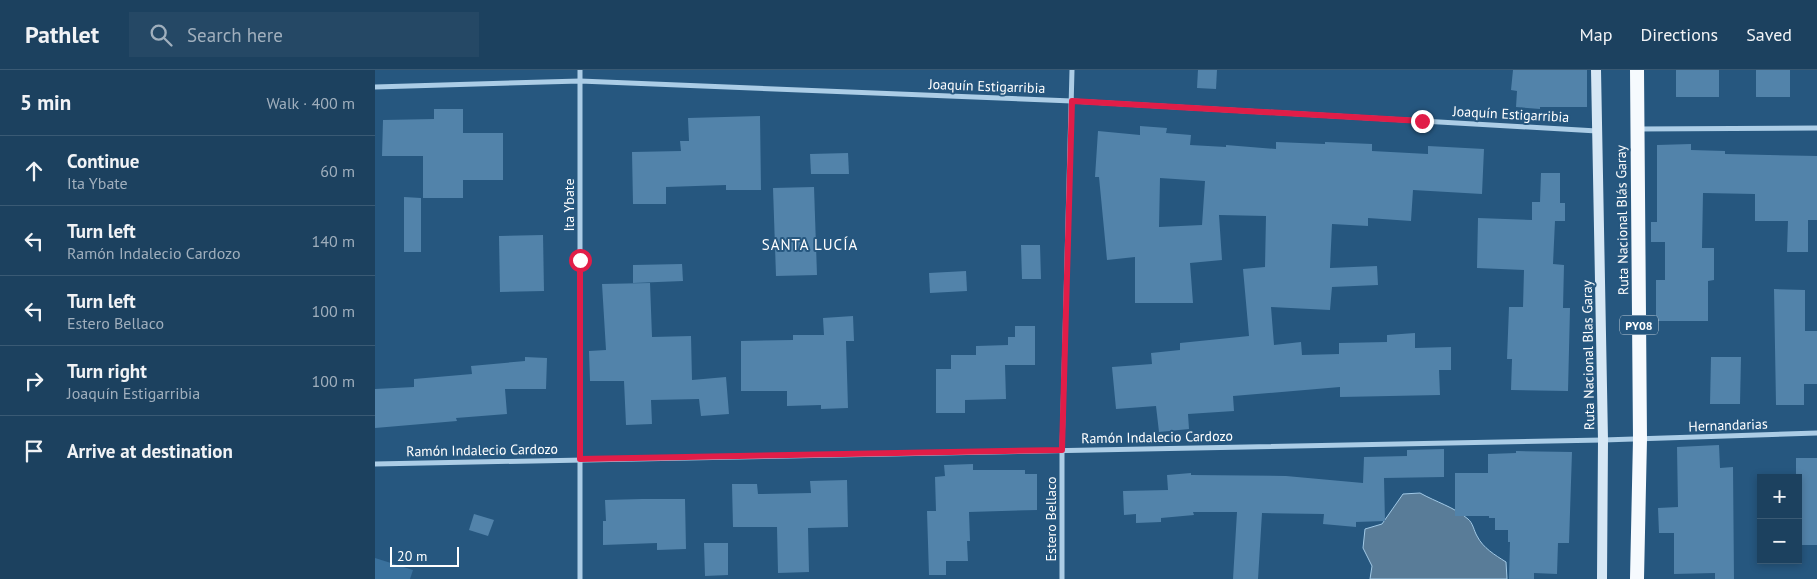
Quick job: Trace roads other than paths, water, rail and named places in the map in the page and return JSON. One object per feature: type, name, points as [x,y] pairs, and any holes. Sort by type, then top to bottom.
[{"type":"highway","name":"Ruta Nacional Blás Garay","points":[[1637,70],[1640,439],[1637,579]]},
{"type":"main road","name":"Ruta Nacional Blas Garay","points":[[1596,70],[1603,440],[1602,579]]},
{"type":"street","name":"Ita Ybate","points":[[580,70],[580,579]]},
{"type":"street","name":"Estero Bellaco","points":[[1062,579],[1062,450],[1072,70]]},
{"type":"street","name":"Joaquín Estigarribia","points":[[375,87],[580,81],[1072,101],[1597,130]]},
{"type":"street","points":[[1637,129],[1817,128]]},
{"type":"street","name":"Hernandarias","points":[[1640,439],[1817,433]]},
{"type":"street","name":"Ramón Indalecio Cardozo","points":[[375,464],[1640,439]]},
{"type":"district","name":"SANTA LUCÍA","points":[[810,244]]}]
